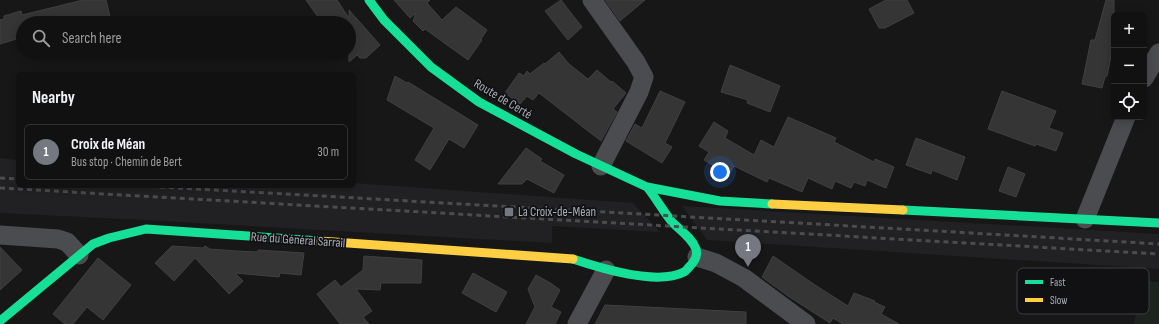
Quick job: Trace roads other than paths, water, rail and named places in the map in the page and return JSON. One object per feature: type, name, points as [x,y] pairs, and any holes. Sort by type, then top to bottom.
[{"type":"street","name":"Route de Certé","points":[[369,0],[384,20],[432,67],[479,102],[569,151],[647,187],[720,201],[1087,214],[1159,223]]},
{"type":"street","points":[[592,0],[636,62],[644,77],[639,92],[601,166]]},
{"type":"street","points":[[1147,73],[1159,54]]},
{"type":"street","points":[[1087,214],[1125,120]]},
{"type":"street","points":[[647,187],[676,227],[692,242],[696,249],[697,256],[716,263],[744,278],[806,324]]},
{"type":"street","name":"Rue du Général Sarrail","points":[[0,321],[93,244],[109,238],[146,229],[569,258],[606,270],[638,275],[669,276],[684,272],[692,266],[697,256]]},
{"type":"street","points":[[0,235],[58,239],[67,242],[79,255]]},
{"type":"street","points":[[577,324],[606,270]]},
{"type":"railway","points":[[0,178],[16,179]]},
{"type":"railway","points":[[0,188],[1159,254]]},
{"type":"railway","points":[[177,188],[1159,244]]},
{"type":"place","name":"La Croix-de-Méan","points":[[509,212]]},
{"type":"place","name":"Croix de Méan","points":[[748,267]]}]
